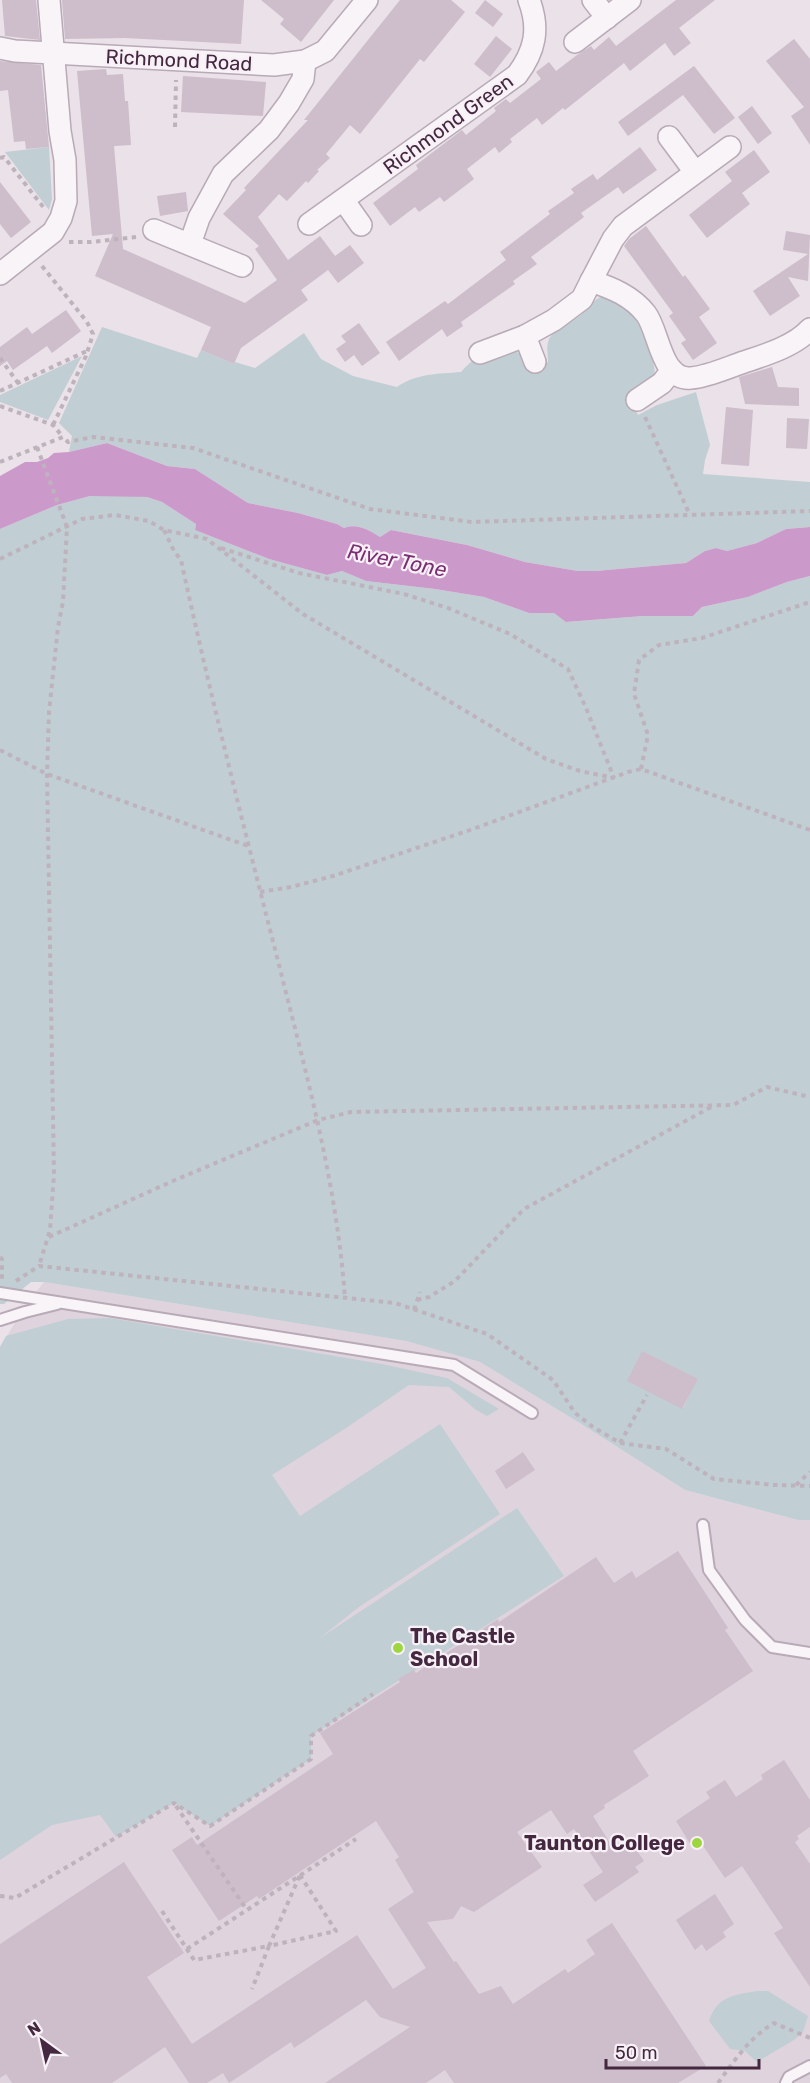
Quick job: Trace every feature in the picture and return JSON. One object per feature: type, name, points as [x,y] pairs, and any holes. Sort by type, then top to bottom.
[{"type":"street","points":[[0,274],[53,232],[61,234],[66,201],[65,160],[53,52],[50,0]]},
{"type":"street","name":"Richmond Road","points":[[0,48],[15,51],[177,60],[274,64],[305,61],[325,51],[367,0]]},
{"type":"street","name":"Richmond Green","points":[[309,224],[517,75],[527,62],[534,40],[536,25],[529,0]]},
{"type":"street","points":[[593,0],[607,18]]},
{"type":"street","points":[[575,42],[630,0]]},
{"type":"street","points":[[189,244],[199,218],[223,174],[269,130],[290,103],[303,79],[305,61]]},
{"type":"street","points":[[669,138],[695,172]]},
{"type":"street","points":[[480,353],[525,336],[554,320],[582,299],[613,239],[623,226],[730,147]]},
{"type":"street","points":[[344,201],[361,225]]},
{"type":"street","points":[[154,230],[242,266]]},
{"type":"street","points":[[591,281],[616,289],[647,315],[664,359],[680,376],[690,378],[721,369],[784,346],[810,329]]},
{"type":"street","points":[[525,336],[535,362]]},
{"type":"street","points":[[638,400],[662,383],[672,370]]},
{"type":"lane","points":[[1,1293],[454,1365],[532,1413]]},
{"type":"lane","points":[[0,1320],[63,1302]]},
{"type":"lane","points":[[703,1525],[709,1570],[744,1620],[772,1647],[810,1653]]},
{"type":"lane","points":[[778,2083],[788,2080],[810,2066]]},
{"type":"path","points":[[175,127],[177,60]]},
{"type":"path","points":[[0,158],[3,158],[61,234],[91,242],[145,236],[154,230]]},
{"type":"path","points":[[30,251],[87,322],[93,334],[88,350],[53,425]]},
{"type":"path","points":[[0,391],[88,350]]},
{"type":"path","points":[[0,358],[18,382]]},
{"type":"path","points":[[638,400],[690,515]]},
{"type":"path","points":[[0,406],[53,425],[68,442],[93,438],[193,448],[370,508],[472,522],[810,511]]},
{"type":"path","points":[[0,462],[63,437]]},
{"type":"path","points":[[37,447],[67,526],[63,602],[58,627],[49,712],[47,774],[54,1174],[50,1230],[39,1266]]},
{"type":"path","points":[[0,559],[82,519],[116,515],[149,521],[164,530],[207,539],[303,614],[546,759],[580,771],[614,778]]},
{"type":"path","points":[[164,530],[181,560],[249,846],[318,1120],[341,1257],[345,1299]]},
{"type":"path","points":[[216,546],[298,573],[404,594],[448,608],[510,634],[568,669],[614,778]]},
{"type":"path","points":[[641,768],[648,735],[634,694],[639,660],[659,645],[702,638],[810,602]]},
{"type":"path","points":[[0,750],[47,774],[249,846]]},
{"type":"path","points":[[262,892],[333,876],[473,829],[641,768],[810,830]]},
{"type":"path","points":[[48,1238],[175,1180],[318,1120],[351,1112],[733,1105],[767,1087],[810,1097]]},
{"type":"path","points":[[417,1300],[429,1297],[455,1281],[524,1209],[714,1106]]},
{"type":"path","points":[[0,1257],[2,1259],[1,1293]]},
{"type":"path","points":[[20,1278],[39,1266],[385,1302],[487,1334],[553,1380],[575,1413],[620,1443],[666,1449],[714,1479],[810,1486]]},
{"type":"path","points":[[414,1310],[420,1292]]},
{"type":"path","points":[[620,1443],[647,1395]]},
{"type":"path","points":[[795,1485],[810,1473]]},
{"type":"path","points":[[174,1803],[210,1826],[311,1759],[311,1736],[373,1694]]},
{"type":"path","points":[[0,1896],[15,1898],[174,1803]]},
{"type":"path","points":[[174,1803],[247,1910]]},
{"type":"path","points":[[187,1949],[356,1839]]},
{"type":"path","points":[[162,1911],[194,1960],[336,1931],[300,1875]]},
{"type":"path","points":[[252,1989],[300,1875]]},
{"type":"path","points":[[718,2083],[746,2044],[759,2032],[774,2023],[810,2038]]},
{"type":"shaded area","points":[[49,147],[52,199],[49,210],[5,152]]},
{"type":"shaded area","points":[[604,295],[622,305],[636,320],[642,329],[653,360],[655,378],[629,397],[638,415],[657,405],[696,392],[710,445],[703,474],[810,482],[810,527],[786,529],[757,543],[727,551],[716,548],[705,551],[686,563],[578,571],[525,562],[467,545],[391,530],[380,537],[358,527],[344,528],[298,513],[248,503],[195,469],[167,466],[107,443],[69,452],[72,436],[59,423],[102,327],[197,358],[201,350],[234,364],[235,362],[255,368],[304,333],[321,359],[353,376],[397,387],[420,377],[461,372],[476,359],[506,351],[520,354],[529,370],[548,362],[548,345],[552,335]]},
{"type":"shaded area","points":[[82,356],[48,420],[0,402],[0,395]]},
{"type":"shaded area","points":[[90,496],[147,497],[162,502],[196,524],[195,530],[269,559],[327,575],[342,571],[366,581],[484,597],[529,613],[554,613],[567,622],[643,616],[693,616],[702,607],[748,597],[810,576],[810,1520],[798,1520],[685,1490],[480,1362],[406,1341],[44,1282],[31,1282],[4,1304],[0,1304],[0,529],[57,505]],"holes":[[[697,1379],[683,1408],[628,1381]]]},
{"type":"shaded area","name":"The Castle School","points":[[44,1282],[406,1341],[480,1362],[685,1490],[798,1520],[810,1520],[810,2083],[0,2083],[0,1347],[28,1302]]},
{"type":"shaded area","points":[[110,1318],[382,1364],[447,1378],[499,1409],[487,1416],[476,1410],[449,1387],[409,1385],[272,1475],[300,1516],[440,1424],[500,1514],[359,1607],[320,1638],[517,1508],[564,1576],[311,1736],[311,1759],[210,1826],[174,1803],[116,1837],[100,1815],[52,1825],[0,1860],[0,1347],[6,1336],[68,1319]]},
{"type":"shaded area","points":[[757,1991],[768,1991],[808,2016],[803,2032],[757,2062],[745,2051],[730,2049],[709,2021],[717,2006],[727,1998]]},
{"type":"water","name":"River Tone","points":[[107,443],[167,466],[195,469],[248,503],[298,513],[344,528],[358,527],[380,537],[391,530],[467,545],[525,562],[578,571],[686,563],[705,551],[716,548],[727,551],[757,543],[786,529],[810,527],[810,576],[748,597],[702,607],[693,616],[643,616],[566,622],[554,613],[529,613],[484,597],[366,581],[342,571],[327,575],[269,559],[195,530],[196,524],[162,502],[147,497],[90,496],[57,505],[0,529],[0,476],[25,462],[37,462],[54,453]]},
{"type":"building","points":[[2,0],[36,0],[40,40],[5,36]]},
{"type":"building","points":[[62,0],[244,0],[241,44],[125,38],[65,39]]},
{"type":"building","points":[[261,0],[334,0],[301,42],[280,24],[284,19]]},
{"type":"building","points":[[400,0],[451,0],[465,12],[424,62],[420,59],[360,134],[350,125],[326,154],[330,158],[317,170],[319,171],[308,183],[306,181],[287,201],[279,194],[258,217],[288,260],[320,236],[335,256],[350,245],[364,263],[338,283],[328,270],[301,290],[308,300],[241,348],[234,364],[201,350],[211,327],[95,276],[113,234],[92,236],[77,71],[106,69],[107,75],[123,74],[125,101],[128,101],[131,145],[114,146],[123,249],[245,303],[277,280],[255,249],[259,246],[223,214],[246,190],[244,188],[308,120],[304,120]]},
{"type":"building","points":[[485,0],[503,14],[493,27],[475,13]]},
{"type":"building","points":[[676,0],[715,0],[679,28],[691,43],[674,56],[665,43],[630,71],[624,63],[565,110],[563,108],[542,125],[537,118],[510,139],[512,142],[499,153],[495,147],[467,169],[474,179],[444,202],[440,197],[419,212],[415,207],[390,226],[373,203],[418,169],[416,165],[462,130],[466,135],[496,111],[494,108],[506,99],[510,103],[541,79],[536,72],[549,62],[556,71],[591,46],[594,50],[609,37],[616,46]]},
{"type":"building","points":[[496,36],[512,49],[490,77],[474,64]]},
{"type":"building","points":[[794,39],[810,59],[810,145],[791,116],[804,107],[766,61]]},
{"type":"building","points":[[0,61],[41,65],[49,147],[26,149],[25,141],[14,142],[8,90],[0,91]]},
{"type":"building","points":[[694,66],[735,118],[714,134],[683,95],[628,136],[618,122]]},
{"type":"building","points":[[183,76],[266,82],[263,116],[181,112]]},
{"type":"building","points":[[752,106],[772,133],[758,144],[738,117]]},
{"type":"building","points":[[640,147],[657,170],[623,194],[618,187],[581,213],[584,217],[531,257],[537,264],[513,281],[515,284],[461,322],[463,326],[447,337],[442,329],[399,361],[386,342],[445,301],[448,304],[506,260],[500,252],[550,214],[548,211],[574,193],[571,189],[593,174],[597,180]]},
{"type":"building","points":[[754,150],[770,172],[742,193],[750,204],[707,238],[689,215],[732,181],[725,172]]},
{"type":"building","points":[[0,182],[31,222],[11,238],[0,224]]},
{"type":"building","points":[[186,192],[188,211],[160,216],[157,196]]},
{"type":"building","points":[[646,226],[683,277],[685,275],[710,309],[699,317],[717,343],[693,360],[681,343],[686,340],[669,316],[673,313],[624,246],[629,239]]},
{"type":"building","points":[[786,231],[810,235],[808,281],[788,277],[800,296],[770,316],[753,291],[808,254],[783,250]]},
{"type":"building","points":[[66,310],[81,331],[52,353],[47,346],[13,370],[7,361],[0,366],[0,347],[27,327],[32,334]]},
{"type":"building","points":[[359,323],[380,353],[362,366],[354,355],[345,362],[336,349],[346,342],[341,336]]},
{"type":"building","points":[[772,367],[778,387],[799,388],[799,406],[745,404],[739,377]]},
{"type":"building","points":[[726,407],[753,410],[749,466],[721,464]]},
{"type":"building","points":[[787,418],[809,419],[807,449],[786,448]]},
{"type":"building","points":[[642,1351],[698,1379],[682,1409],[627,1381]]},
{"type":"building","points":[[523,1452],[535,1470],[506,1489],[495,1471]]},
{"type":"building","points":[[678,1551],[728,1628],[725,1630],[753,1671],[633,1751],[649,1776],[604,1805],[605,1808],[593,1816],[613,1848],[628,1838],[644,1861],[635,1867],[639,1872],[595,1902],[583,1885],[603,1872],[574,1829],[567,1834],[551,1810],[517,1832],[542,1867],[474,1912],[461,1906],[453,1919],[427,1922],[479,1994],[501,1986],[513,2004],[565,1969],[568,1973],[595,1954],[586,1940],[612,1923],[706,2066],[678,2083],[454,2083],[445,2070],[426,2083],[325,2083],[410,2027],[380,2017],[366,2000],[294,2048],[291,2042],[229,2083],[223,2073],[207,2083],[189,2083],[165,2047],[112,2083],[12,2083],[6,2074],[0,2078],[0,1944],[124,1862],[184,1953],[147,1977],[192,2044],[357,1935],[393,1989],[426,1968],[388,1909],[414,1892],[395,1860],[399,1857],[376,1821],[259,1899],[257,1896],[219,1921],[172,1850],[192,1837],[197,1845],[333,1754],[320,1733],[400,1682],[398,1679],[414,1670],[416,1673],[498,1619],[499,1622],[596,1557],[614,1583],[632,1571],[636,1578]]},
{"type":"building","points":[[784,1760],[810,1800],[810,1827],[797,1836],[799,1839],[795,1842],[810,1864],[810,1987],[774,1933],[783,1928],[742,1866],[725,1878],[699,1840],[691,1845],[676,1821],[710,1798],[706,1792],[725,1780],[736,1797],[763,1779],[761,1775]]},
{"type":"building","points":[[715,1894],[734,1924],[723,1932],[726,1937],[706,1951],[702,1944],[695,1950],[676,1920]]},
{"type":"place","name":"The Castle School","points":[[398,1648]]},
{"type":"place","name":"Taunton College","points":[[697,1843]]}]
